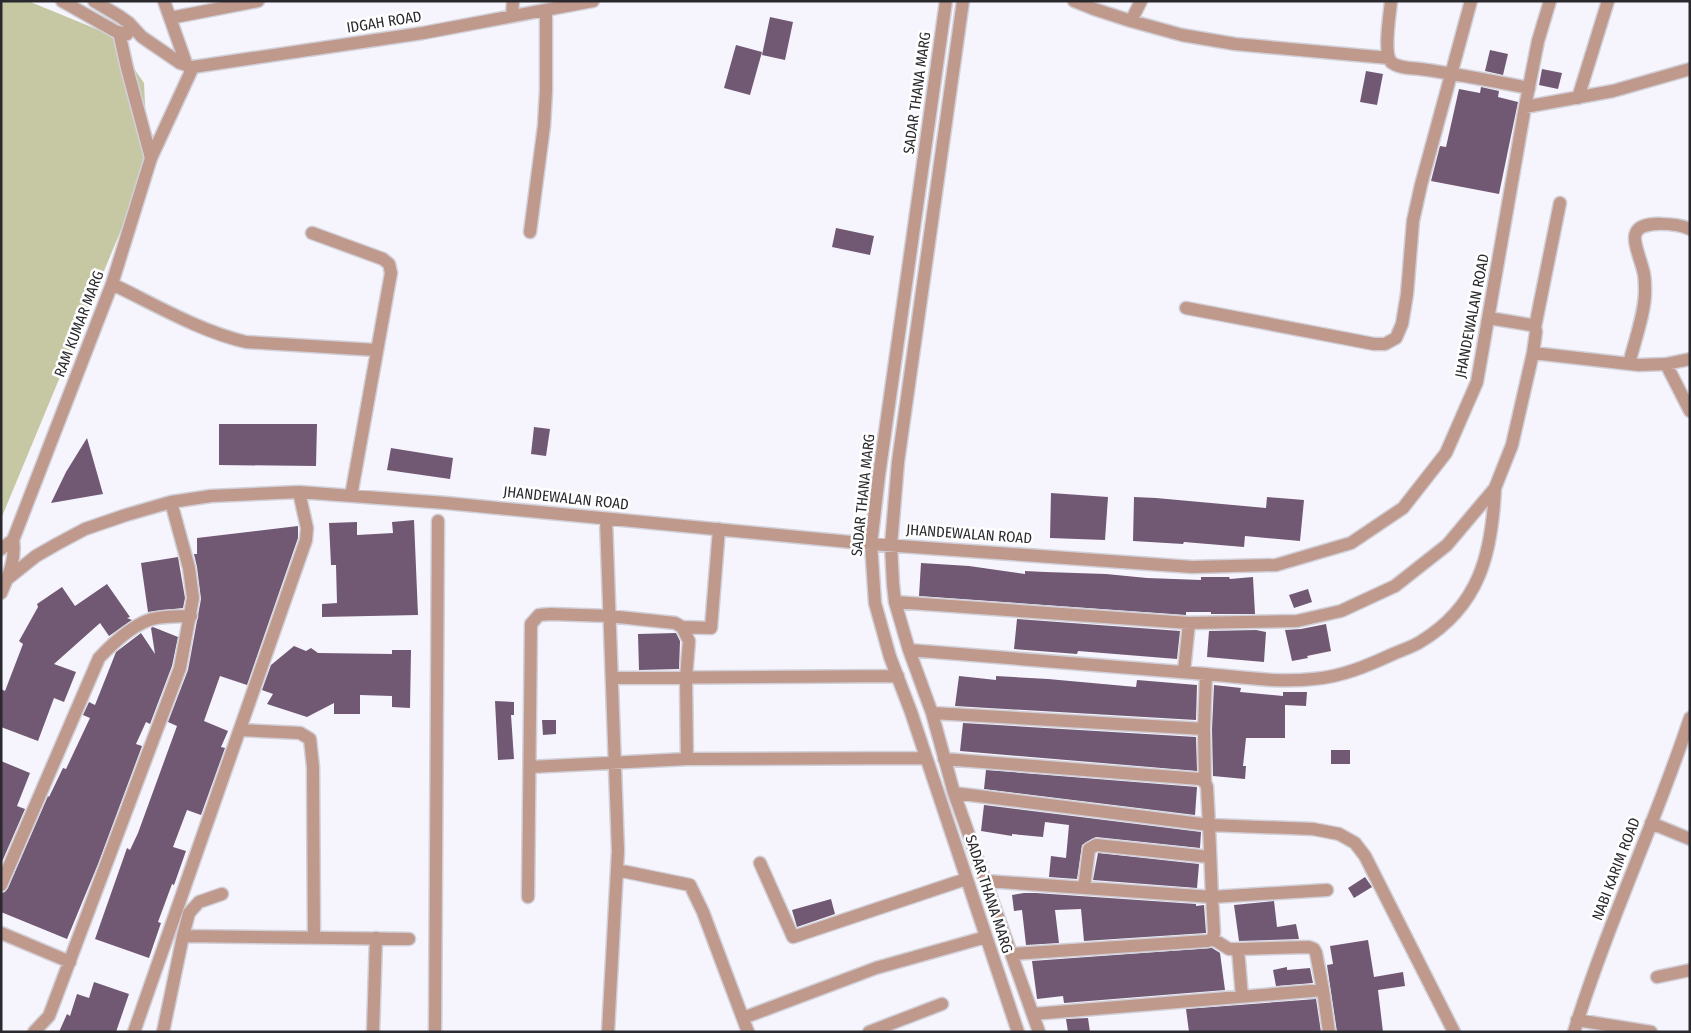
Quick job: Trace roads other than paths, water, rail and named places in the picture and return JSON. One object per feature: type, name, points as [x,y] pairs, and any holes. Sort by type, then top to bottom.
[{"type":"street","points":[[62,1],[119,32],[142,37]]},
{"type":"street","points":[[94,1],[129,23],[142,37],[187,65]]},
{"type":"street","points":[[164,1],[187,65]]},
{"type":"street","points":[[170,18],[258,1]]},
{"type":"street","points":[[512,16],[513,1]]},
{"type":"street","name":"IDGAH ROAD","points":[[187,65],[423,33],[593,1]]},
{"type":"street","name":"SADAR THANA MARG","points":[[946,1],[879,476],[871,544],[875,603],[890,657],[1018,1032]]},
{"type":"street","name":"SADAR THANA MARG","points":[[963,1],[898,462],[891,545],[895,602],[909,650],[932,713],[954,793],[1039,1032]]},
{"type":"street","points":[[1074,1],[1131,21],[1182,35],[1235,44],[1389,58]]},
{"type":"street","points":[[1131,21],[1141,1]]},
{"type":"street","points":[[1391,1],[1387,44],[1391,62],[1403,67],[1451,73],[1529,88]]},
{"type":"street","points":[[1186,308],[1374,344],[1385,344],[1396,338],[1402,324],[1415,212],[1471,1]]},
{"type":"street","name":"JHANDEWALAN ROAD","points":[[6,580],[36,556],[85,529],[126,514],[172,502],[211,496],[299,492],[446,503],[871,544],[1192,568],[1276,565],[1351,542],[1402,508],[1446,453],[1477,382],[1525,108],[1538,41],[1550,1]]},
{"type":"street","points":[[1578,98],[1608,1]]},
{"type":"street","points":[[530,232],[544,117],[546,11]]},
{"type":"street","points":[[119,32],[151,158]]},
{"type":"street","name":"RAM KUMAR MARG","points":[[1,593],[14,562],[13,540],[112,284],[151,158],[187,65]]},
{"type":"street","points":[[1525,108],[1613,90],[1690,69]]},
{"type":"street","points":[[909,650],[1184,671],[1265,680],[1314,679],[1362,668],[1420,642],[1449,619],[1472,592],[1484,565],[1493,522],[1495,488],[1512,445],[1533,354],[1535,327],[1560,202]]},
{"type":"street","points":[[1629,364],[1646,291],[1644,272],[1635,239],[1636,232],[1640,228],[1663,224],[1682,225],[1690,229]]},
{"type":"street","points":[[312,233],[383,259],[388,264],[391,273],[351,496]]},
{"type":"street","points":[[112,284],[204,329],[229,338],[246,342],[376,350]]},
{"type":"street","points":[[1489,318],[1535,327]]},
{"type":"street","points":[[1533,354],[1629,364],[1666,364],[1690,359]]},
{"type":"street","points":[[1666,364],[1690,411]]},
{"type":"street","points":[[895,602],[1190,623],[1297,620],[1341,611],[1395,586],[1447,545],[1495,488]]},
{"type":"street","points":[[134,1032],[306,540],[307,528],[299,492]]},
{"type":"street","points":[[34,1032],[49,1016],[180,668],[193,598],[192,584],[172,502]]},
{"type":"street","points":[[606,519],[617,870],[608,1032]]},
{"type":"street","points":[[435,1032],[438,521]]},
{"type":"street","points":[[528,897],[532,624],[539,615],[550,614],[609,616],[675,623],[682,627],[711,628],[719,530]]},
{"type":"street","points":[[1,550],[13,540]]},
{"type":"street","points":[[1,885],[99,658],[134,628],[150,619],[166,616],[191,616]]},
{"type":"street","points":[[1184,671],[1190,623]]},
{"type":"street","points":[[682,627],[689,641],[686,678],[687,759]]},
{"type":"street","points":[[1206,674],[1205,782],[1207,787],[1209,825],[1213,939]]},
{"type":"street","points":[[612,678],[898,676]]},
{"type":"street","points":[[932,713],[1204,729]]},
{"type":"street","name":"NABI KARIM ROAD","points":[[1576,1026],[1599,958],[1690,718]]},
{"type":"street","points":[[240,730],[300,733],[310,739],[313,767],[314,938]]},
{"type":"street","points":[[530,767],[687,759],[926,758]]},
{"type":"street","points":[[944,759],[1200,779],[1205,782]]},
{"type":"street","points":[[954,793],[1209,825],[1313,829],[1339,834],[1356,843],[1365,856],[1454,1032]]},
{"type":"street","points":[[1651,823],[1690,839]]},
{"type":"street","points":[[1084,888],[1089,848],[1096,845],[1210,857]]},
{"type":"street","points":[[760,863],[794,937],[966,879]]},
{"type":"street","points":[[617,870],[690,885],[703,912],[748,1032]]},
{"type":"street","points":[[986,881],[1212,897],[1327,890]]},
{"type":"street","points":[[163,1032],[182,936],[189,913],[199,902],[222,894]]},
{"type":"street","points":[[1,933],[70,962]]},
{"type":"street","points":[[182,936],[409,939]]},
{"type":"street","points":[[743,1018],[876,968],[986,937]]},
{"type":"street","points":[[373,1032],[376,938]]},
{"type":"street","points":[[1012,954],[1207,941],[1213,939]]},
{"type":"street","points":[[1213,939],[1229,949],[1238,950],[1309,947],[1314,949],[1329,1032]]},
{"type":"street","points":[[1238,950],[1242,997]]},
{"type":"street","points":[[1657,977],[1690,970]]},
{"type":"street","points":[[1032,1014],[1322,990]]},
{"type":"street","points":[[869,1032],[942,1004]]},
{"type":"street","points":[[1576,1026],[1651,1032]]}]
